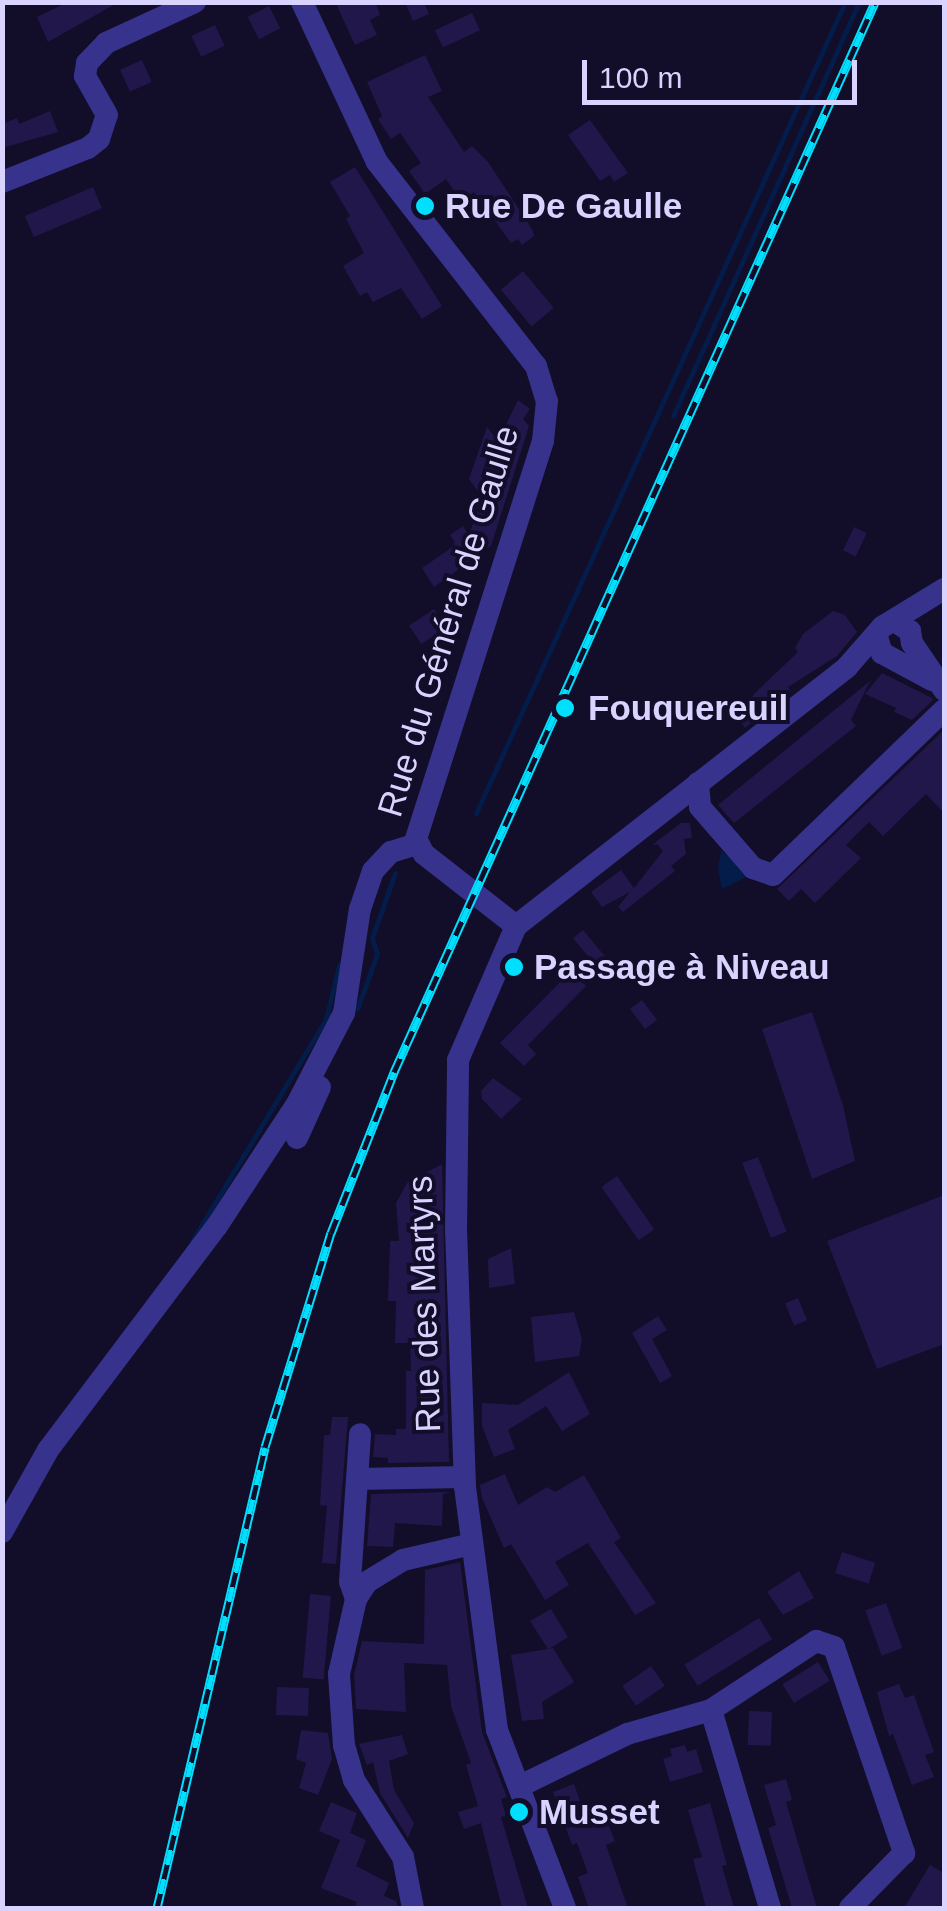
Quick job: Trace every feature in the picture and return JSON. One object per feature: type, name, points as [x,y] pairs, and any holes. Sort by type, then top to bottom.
[{"type":"street","points":[[2,182],[88,148],[106,127],[104,105],[85,76],[96,52],[195,2]]},
{"type":"street","name":"Rue du Général de Gaulle","points":[[302,2],[377,162],[536,366],[547,401],[544,441],[416,835],[424,854],[516,926]]},
{"type":"street","points":[[886,650],[904,656],[906,632],[941,592]]},
{"type":"street","points":[[882,628],[906,632],[942,687],[886,650],[882,628]]},
{"type":"street","name":"Rue des Martyrs","points":[[565,1908],[496,1730],[464,1477],[455,1077],[464,1044],[516,926],[847,667],[886,650]]},
{"type":"street","points":[[698,783],[700,807],[753,868],[773,875],[944,710]]},
{"type":"street","points":[[297,1138],[316,1098],[350,993],[367,884],[384,857],[418,844]]},
{"type":"street","points":[[7,1524],[48,1450],[248,1180],[333,1041]]},
{"type":"street","points":[[356,1599],[350,1582],[360,1434]]},
{"type":"street","points":[[357,1479],[464,1477]]},
{"type":"street","points":[[413,1908],[403,1857],[354,1780],[344,1746],[340,1674],[356,1599],[383,1568],[472,1544]]},
{"type":"street","points":[[520,1786],[627,1734],[711,1710],[816,1641],[834,1647],[904,1852],[850,1908]]},
{"type":"street","points":[[711,1710],[770,1908]]},
{"type":"water","points":[[721,850],[745,871],[746,877],[722,889],[718,869]]},
{"type":"building","points":[[68,2],[119,2],[48,42],[37,17]]},
{"type":"building","points":[[345,2],[375,2],[380,15],[370,20],[377,35],[355,45],[337,6]]},
{"type":"building","points":[[405,2],[424,2],[429,14],[413,21]]},
{"type":"building","points":[[269,6],[280,28],[259,39],[248,17]]},
{"type":"building","points":[[472,13],[480,30],[443,48],[435,30]]},
{"type":"building","points":[[215,25],[225,46],[201,57],[191,36]]},
{"type":"building","points":[[425,55],[442,91],[428,97],[464,152],[472,146],[488,162],[532,229],[534,236],[522,245],[518,239],[511,243],[474,192],[461,201],[446,179],[425,194],[409,171],[421,163],[400,133],[391,139],[378,119],[382,116],[367,82]]},
{"type":"building","points":[[142,60],[152,82],[130,92],[120,70]]},
{"type":"building","points":[[50,111],[58,132],[2,148],[2,124],[17,118],[19,124]]},
{"type":"building","points":[[590,120],[628,173],[614,182],[610,175],[600,181],[568,135]]},
{"type":"building","points":[[355,167],[442,306],[422,319],[401,288],[373,302],[367,292],[360,296],[343,266],[364,253],[346,219],[350,216],[330,182]]},
{"type":"building","points":[[93,187],[102,208],[34,237],[25,216]]},
{"type":"building","points":[[523,271],[554,308],[532,326],[501,290]]},
{"type":"building","points":[[518,400],[530,409],[523,419],[529,426],[491,546],[434,587],[422,568],[451,548],[455,542],[450,535],[463,526],[469,535],[482,497],[469,479],[487,427],[498,441]]},
{"type":"building","points":[[854,527],[867,533],[856,556],[843,551]]},
{"type":"building","points":[[434,609],[446,627],[421,644],[409,626]]},
{"type":"building","points":[[833,611],[845,615],[857,632],[837,656],[788,687],[791,691],[745,728],[737,717],[755,693],[798,652],[795,648],[803,634]]},
{"type":"building","points":[[882,673],[933,700],[912,720],[894,712],[896,708],[865,694]]},
{"type":"building","points":[[870,681],[851,720],[856,726],[734,823],[718,805]]},
{"type":"building","points":[[944,730],[944,813],[926,794],[883,836],[869,822],[846,845],[861,858],[815,903],[801,889],[789,901],[777,889]]},
{"type":"building","points":[[681,823],[690,823],[692,838],[684,839],[686,854],[671,866],[675,871],[623,912],[618,907],[630,892],[602,907],[591,892],[621,870],[634,888],[663,851],[657,844],[652,845]]},
{"type":"building","points":[[583,930],[609,961],[599,969],[573,938]]},
{"type":"building","points":[[571,971],[586,986],[528,1045],[536,1054],[524,1066],[500,1043]]},
{"type":"building","points":[[642,1000],[657,1020],[645,1029],[630,1009]]},
{"type":"building","points":[[812,1012],[843,1105],[855,1161],[812,1179],[762,1029]]},
{"type":"building","points":[[493,1078],[522,1099],[501,1119],[482,1099],[481,1091]]},
{"type":"building","points":[[758,1157],[787,1232],[771,1238],[742,1163]]},
{"type":"building","points":[[442,1164],[449,1462],[388,1463],[388,1458],[373,1457],[375,1434],[396,1435],[396,1429],[406,1429],[406,1371],[411,1371],[410,1343],[395,1343],[396,1301],[388,1301],[390,1241],[399,1241],[396,1203],[407,1183]]},
{"type":"building","points":[[617,1176],[654,1229],[639,1240],[601,1187]]},
{"type":"building","points":[[944,1195],[944,1344],[877,1369],[827,1241]]},
{"type":"building","points":[[511,1248],[515,1284],[489,1288],[488,1259]]},
{"type":"building","points":[[798,1298],[807,1320],[794,1325],[785,1303]]},
{"type":"building","points":[[574,1312],[582,1339],[579,1356],[535,1362],[531,1317]]},
{"type":"building","points":[[658,1316],[667,1330],[652,1339],[672,1376],[660,1383],[632,1333]]},
{"type":"building","points":[[569,1372],[590,1414],[562,1431],[546,1406],[508,1430],[515,1449],[494,1457],[482,1426],[482,1403],[518,1405]]},
{"type":"building","points":[[332,1417],[348,1417],[336,1564],[322,1563],[327,1506],[320,1505],[324,1435],[330,1435]]},
{"type":"building","points":[[505,1474],[518,1505],[547,1487],[555,1492],[584,1475],[621,1538],[614,1542],[656,1603],[635,1615],[588,1543],[555,1562],[569,1585],[545,1600],[511,1544],[504,1548],[482,1498],[480,1485]]},
{"type":"building","points":[[451,1492],[443,1494],[442,1526],[395,1523],[393,1547],[367,1546],[371,1494]]},
{"type":"building","points":[[842,1552],[875,1563],[868,1584],[835,1573]]},
{"type":"building","points":[[460,1562],[482,1732],[507,1797],[501,1799],[506,1816],[501,1817],[528,1908],[502,1908],[481,1823],[464,1829],[458,1812],[478,1806],[466,1765],[471,1763],[451,1706],[447,1665],[404,1663],[406,1712],[356,1709],[354,1675],[362,1641],[424,1644],[425,1570]]},
{"type":"building","points":[[799,1571],[814,1598],[783,1615],[767,1592]]},
{"type":"building","points":[[310,1594],[331,1596],[324,1680],[303,1678]]},
{"type":"building","points":[[886,1603],[902,1648],[882,1656],[865,1611]]},
{"type":"building","points":[[551,1609],[568,1637],[549,1649],[553,1648],[574,1682],[542,1702],[544,1719],[522,1721],[511,1655],[548,1649],[530,1621]]},
{"type":"building","points":[[759,1618],[772,1639],[698,1686],[684,1665]]},
{"type":"building","points":[[818,1662],[830,1681],[794,1703],[782,1684]]},
{"type":"building","points":[[651,1666],[665,1686],[636,1706],[622,1686]]},
{"type":"building","points":[[899,1684],[905,1698],[914,1695],[934,1752],[925,1755],[934,1777],[912,1785],[893,1734],[889,1736],[877,1692]]},
{"type":"building","points":[[277,1687],[309,1688],[308,1716],[276,1715]]},
{"type":"building","points":[[749,1711],[772,1712],[771,1746],[748,1745]]},
{"type":"building","points":[[301,1730],[328,1733],[332,1759],[318,1795],[299,1788],[306,1763],[296,1759]]},
{"type":"building","points":[[402,1735],[408,1754],[389,1761],[394,1790],[414,1823],[408,1838],[380,1793],[373,1762],[367,1765],[359,1744]]},
{"type":"building","points":[[685,1745],[687,1752],[696,1749],[703,1772],[670,1782],[663,1759],[672,1756],[670,1749]]},
{"type":"building","points":[[786,1779],[792,1800],[786,1802],[817,1908],[792,1908],[768,1828],[776,1825],[764,1785]]},
{"type":"building","points":[[574,1784],[585,1815],[609,1806],[613,1820],[607,1822],[615,1841],[606,1845],[628,1908],[589,1908],[578,1877],[588,1873],[577,1843],[572,1845],[553,1792]]},
{"type":"building","points":[[331,1802],[357,1813],[350,1833],[366,1840],[356,1866],[389,1883],[384,1896],[396,1901],[398,1908],[354,1908],[357,1902],[321,1888],[340,1840],[319,1831]]},
{"type":"building","points":[[710,1803],[734,1908],[706,1908],[693,1859],[702,1857],[688,1810]]},
{"type":"building","points":[[930,1865],[944,1873],[944,1908],[904,1908]]},
{"type":"waterway","points":[[476,813],[845,2]]},
{"type":"waterway","points":[[673,416],[859,2]]},
{"type":"waterway","points":[[357,1009],[377,954],[372,938],[395,873]]},
{"type":"waterway","points":[[192,1241],[326,1019],[339,965]]},
{"type":"railway","points":[[157,1908],[265,1447],[331,1233],[394,1072],[875,2]]},
{"type":"place","name":"Rue De Gaulle","points":[[425,206]]},
{"type":"place","name":"Fouquereuil","points":[[565,708]]},
{"type":"place","name":"Passage à Niveau","points":[[514,967]]},
{"type":"place","name":"Musset","points":[[519,1812]]}]
